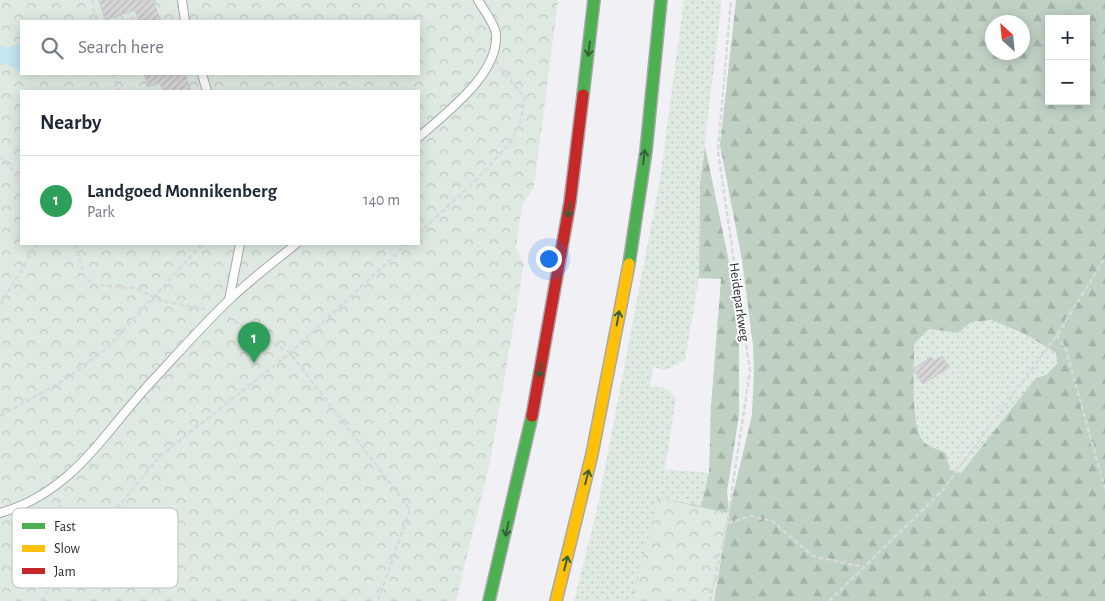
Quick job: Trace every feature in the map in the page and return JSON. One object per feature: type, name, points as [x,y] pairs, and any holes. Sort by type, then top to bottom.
[{"type":"highway","points":[[489,601],[529,432],[570,202],[594,0]]},
{"type":"highway","points":[[556,601],[596,439],[639,203],[662,0]]},
{"type":"lane","points":[[182,0],[185,20]]},
{"type":"lane","points":[[420,136],[467,94],[493,58],[496,33],[478,0]]},
{"type":"lane","points":[[202,75],[207,90]]},
{"type":"lane","points":[[229,300],[240,245]]},
{"type":"lane","points":[[16,508],[51,490],[77,470],[128,406],[218,311],[295,245]]},
{"type":"path","points":[[94,0],[93,9],[96,20]]},
{"type":"path","name":"Heideparkweg","points":[[710,601],[727,523],[750,371],[718,151],[731,0]]},
{"type":"path","points":[[126,20],[137,17]]},
{"type":"path","points":[[420,232],[487,168],[510,143],[520,123],[525,98],[493,58]]},
{"type":"path","points":[[113,75],[119,90]]},
{"type":"path","points":[[0,156],[20,179]]},
{"type":"path","points":[[0,305],[36,245]]},
{"type":"path","points":[[75,245],[85,278],[95,286],[136,288],[162,301],[218,311],[290,353],[410,509],[378,601]]},
{"type":"path","points":[[0,416],[66,380],[106,349],[201,245]]},
{"type":"path","points":[[117,508],[160,456],[290,353],[407,245]]},
{"type":"path","points":[[829,601],[942,490],[1057,335],[1105,258]]},
{"type":"path","points":[[1057,335],[1066,350],[1105,488]]},
{"type":"path","points":[[51,490],[61,508]]},
{"type":"path","points":[[727,523],[750,516],[772,521],[813,556],[863,567]]},
{"type":"path","points":[[41,601],[50,588]]},
{"type":"green space","points":[[0,0],[558,0],[534,187],[522,206],[516,248],[524,264],[490,462],[456,601],[0,601]]},
{"type":"green space","points":[[684,0],[721,0],[700,183],[699,278],[685,360],[665,370],[653,367],[650,386],[662,388],[662,386],[676,397],[665,469],[709,473],[701,507],[658,498],[632,601],[574,601],[598,505],[660,179]]},
{"type":"green space","points":[[736,0],[1105,0],[1105,601],[714,601],[726,524],[632,601],[658,498],[701,506],[709,473],[711,406],[721,279],[699,278],[700,183],[705,146],[729,262],[739,346],[739,415],[727,492],[729,511],[752,415],[753,345],[742,260],[720,145]],"holes":[[[991,320],[1025,334],[1056,353],[1057,364],[1046,375],[1036,378],[961,473],[950,470],[946,453],[925,443],[920,435],[915,411],[914,344],[929,329],[958,333],[971,322]]]},
{"type":"green space","points":[[991,320],[1025,334],[1056,353],[1057,365],[961,473],[949,470],[946,453],[925,443],[920,435],[915,411],[914,344],[929,329],[958,333],[971,322]]},
{"type":"green space","points":[[658,498],[729,513],[714,601],[632,601]]},
{"type":"water","points":[[20,42],[20,71],[6,64],[0,65],[0,46],[7,48]]},
{"type":"building","points":[[99,0],[157,0],[154,3],[161,20],[139,20],[135,10],[105,20]]},
{"type":"building","points":[[144,75],[185,75],[191,90],[163,90],[160,83],[149,87]]},
{"type":"building","points":[[942,356],[950,367],[923,384],[913,369],[931,357],[934,361]]},
{"type":"traffic: fast","points":[[583,95],[594,0]]},
{"type":"traffic: fast","points":[[629,264],[646,151],[661,0]]},
{"type":"traffic: fast","points":[[489,601],[532,416]]},
{"type":"traffic: slow","points":[[556,601],[592,454],[629,264]]},
{"type":"traffic: jam","points":[[532,416],[570,202],[583,95]]},
{"type":"place","name":"Landgoed Monnikenberg","points":[[254,363]]}]
